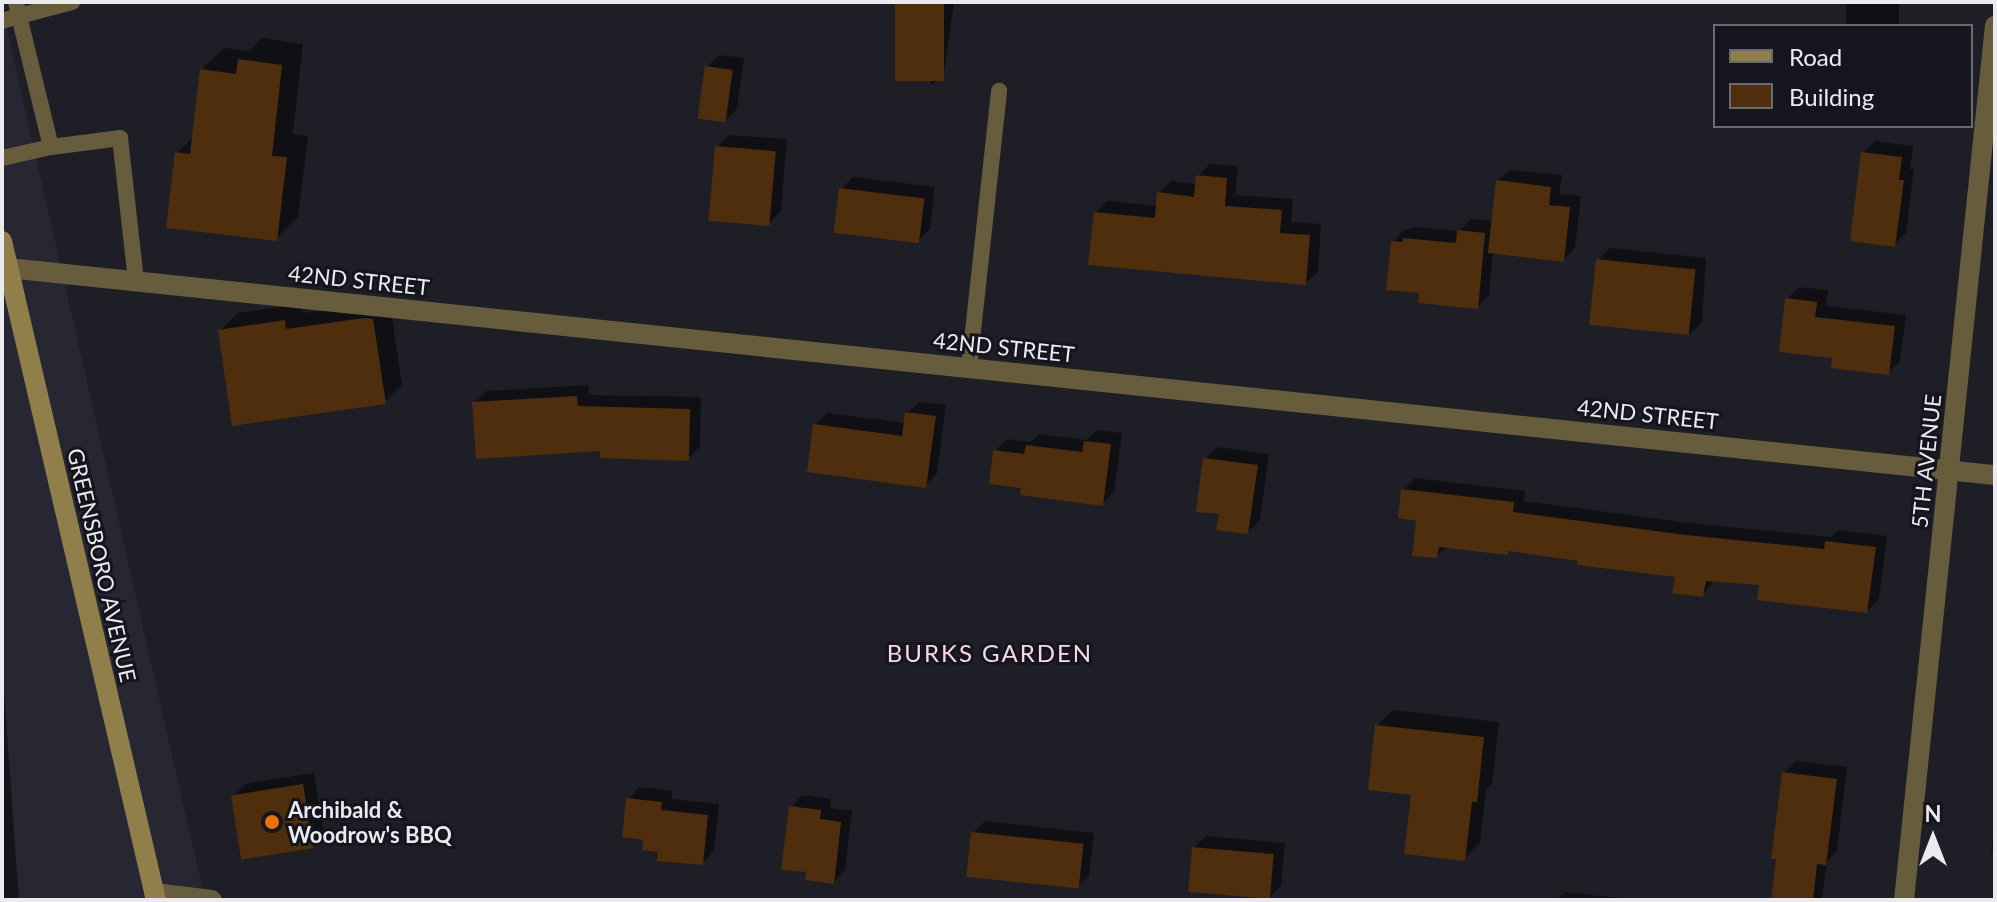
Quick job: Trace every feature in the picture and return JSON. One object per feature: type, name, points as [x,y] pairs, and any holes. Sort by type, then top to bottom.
[{"type":"main road","name":"GREENSBORO AVENUE","points":[[2,241],[155,897]]},
{"type":"street","name":"5TH AVENUE","points":[[1904,900],[1995,26]]},
{"type":"street","name":"42ND STREET","points":[[8,268],[1995,475]]},
{"type":"street","points":[[155,897],[212,900]]},
{"type":"lane","points":[[2,21],[18,9],[72,2]]},
{"type":"lane","points":[[18,9],[51,147]]},
{"type":"lane","points":[[969,368],[999,91]]},
{"type":"lane","points":[[2,158],[51,147],[120,138],[136,281]]},
{"type":"shaded area","points":[[2,8],[205,900],[2,900]]},
{"type":"building","points":[[895,2],[944,2],[944,81],[895,81]]},
{"type":"building","points":[[238,59],[282,65],[272,156],[287,157],[277,241],[166,228],[175,152],[190,154],[200,69],[236,74]]},
{"type":"building","points":[[705,66],[733,70],[725,122],[698,118]]},
{"type":"building","points":[[715,146],[776,151],[769,226],[708,221]]},
{"type":"building","points":[[1861,152],[1902,157],[1899,180],[1904,180],[1895,247],[1850,241]]},
{"type":"building","points":[[1196,175],[1227,178],[1225,206],[1282,210],[1280,233],[1310,235],[1306,285],[1088,265],[1094,212],[1155,218],[1157,192],[1194,197]]},
{"type":"building","points":[[1496,180],[1551,187],[1549,205],[1570,207],[1564,262],[1488,253]]},
{"type":"building","points":[[839,188],[924,198],[919,243],[834,233]]},
{"type":"building","points":[[1457,230],[1485,233],[1478,309],[1418,303],[1419,293],[1386,290],[1391,241],[1402,242],[1403,238],[1456,243]]},
{"type":"building","points":[[1596,259],[1695,269],[1689,335],[1589,325]]},
{"type":"building","points":[[1785,298],[1817,302],[1815,317],[1895,326],[1889,375],[1831,368],[1832,358],[1779,352]]},
{"type":"building","points":[[373,319],[386,404],[232,426],[218,330],[285,320],[286,329]]},
{"type":"building","points":[[577,396],[578,406],[690,409],[689,461],[600,458],[600,451],[476,459],[472,402]]},
{"type":"building","points":[[905,412],[936,416],[926,488],[807,472],[813,424],[902,436]]},
{"type":"building","points":[[1084,441],[1111,444],[1103,506],[1020,495],[1021,488],[989,484],[993,450],[1024,454],[1026,445],[1082,452]]},
{"type":"building","points":[[1203,458],[1258,465],[1248,534],[1216,530],[1219,514],[1196,512]]},
{"type":"building","points":[[1401,489],[1514,502],[1513,512],[1686,535],[1824,549],[1825,541],[1876,547],[1867,613],[1757,600],[1759,585],[1706,581],[1703,597],[1672,593],[1675,577],[1577,565],[1578,561],[1508,551],[1508,555],[1439,547],[1437,558],[1412,556],[1416,521],[1398,518]]},
{"type":"building","points":[[1375,725],[1484,737],[1477,802],[1472,802],[1465,861],[1404,854],[1411,795],[1368,790]]},
{"type":"building","points":[[1782,772],[1837,779],[1826,865],[1817,864],[1813,900],[1771,900],[1776,859],[1771,859]]},
{"type":"building","name":"Archibald & Woodrow's BBQ","points":[[303,784],[313,848],[241,860],[231,795]]},
{"type":"building","points":[[626,798],[662,802],[661,810],[708,815],[703,865],[657,861],[658,852],[642,850],[643,840],[622,837]]},
{"type":"building","points":[[789,806],[821,810],[820,819],[841,822],[834,884],[805,880],[806,872],[781,870]]},
{"type":"building","points":[[971,832],[1083,844],[1079,889],[966,877]]},
{"type":"building","points":[[1192,847],[1274,854],[1270,899],[1188,892]]},
{"type":"place","name":"Archibald & Woodrow's BBQ","points":[[272,822]]},
{"type":"district","name":"BURKS GARDEN","points":[[990,653]]}]
